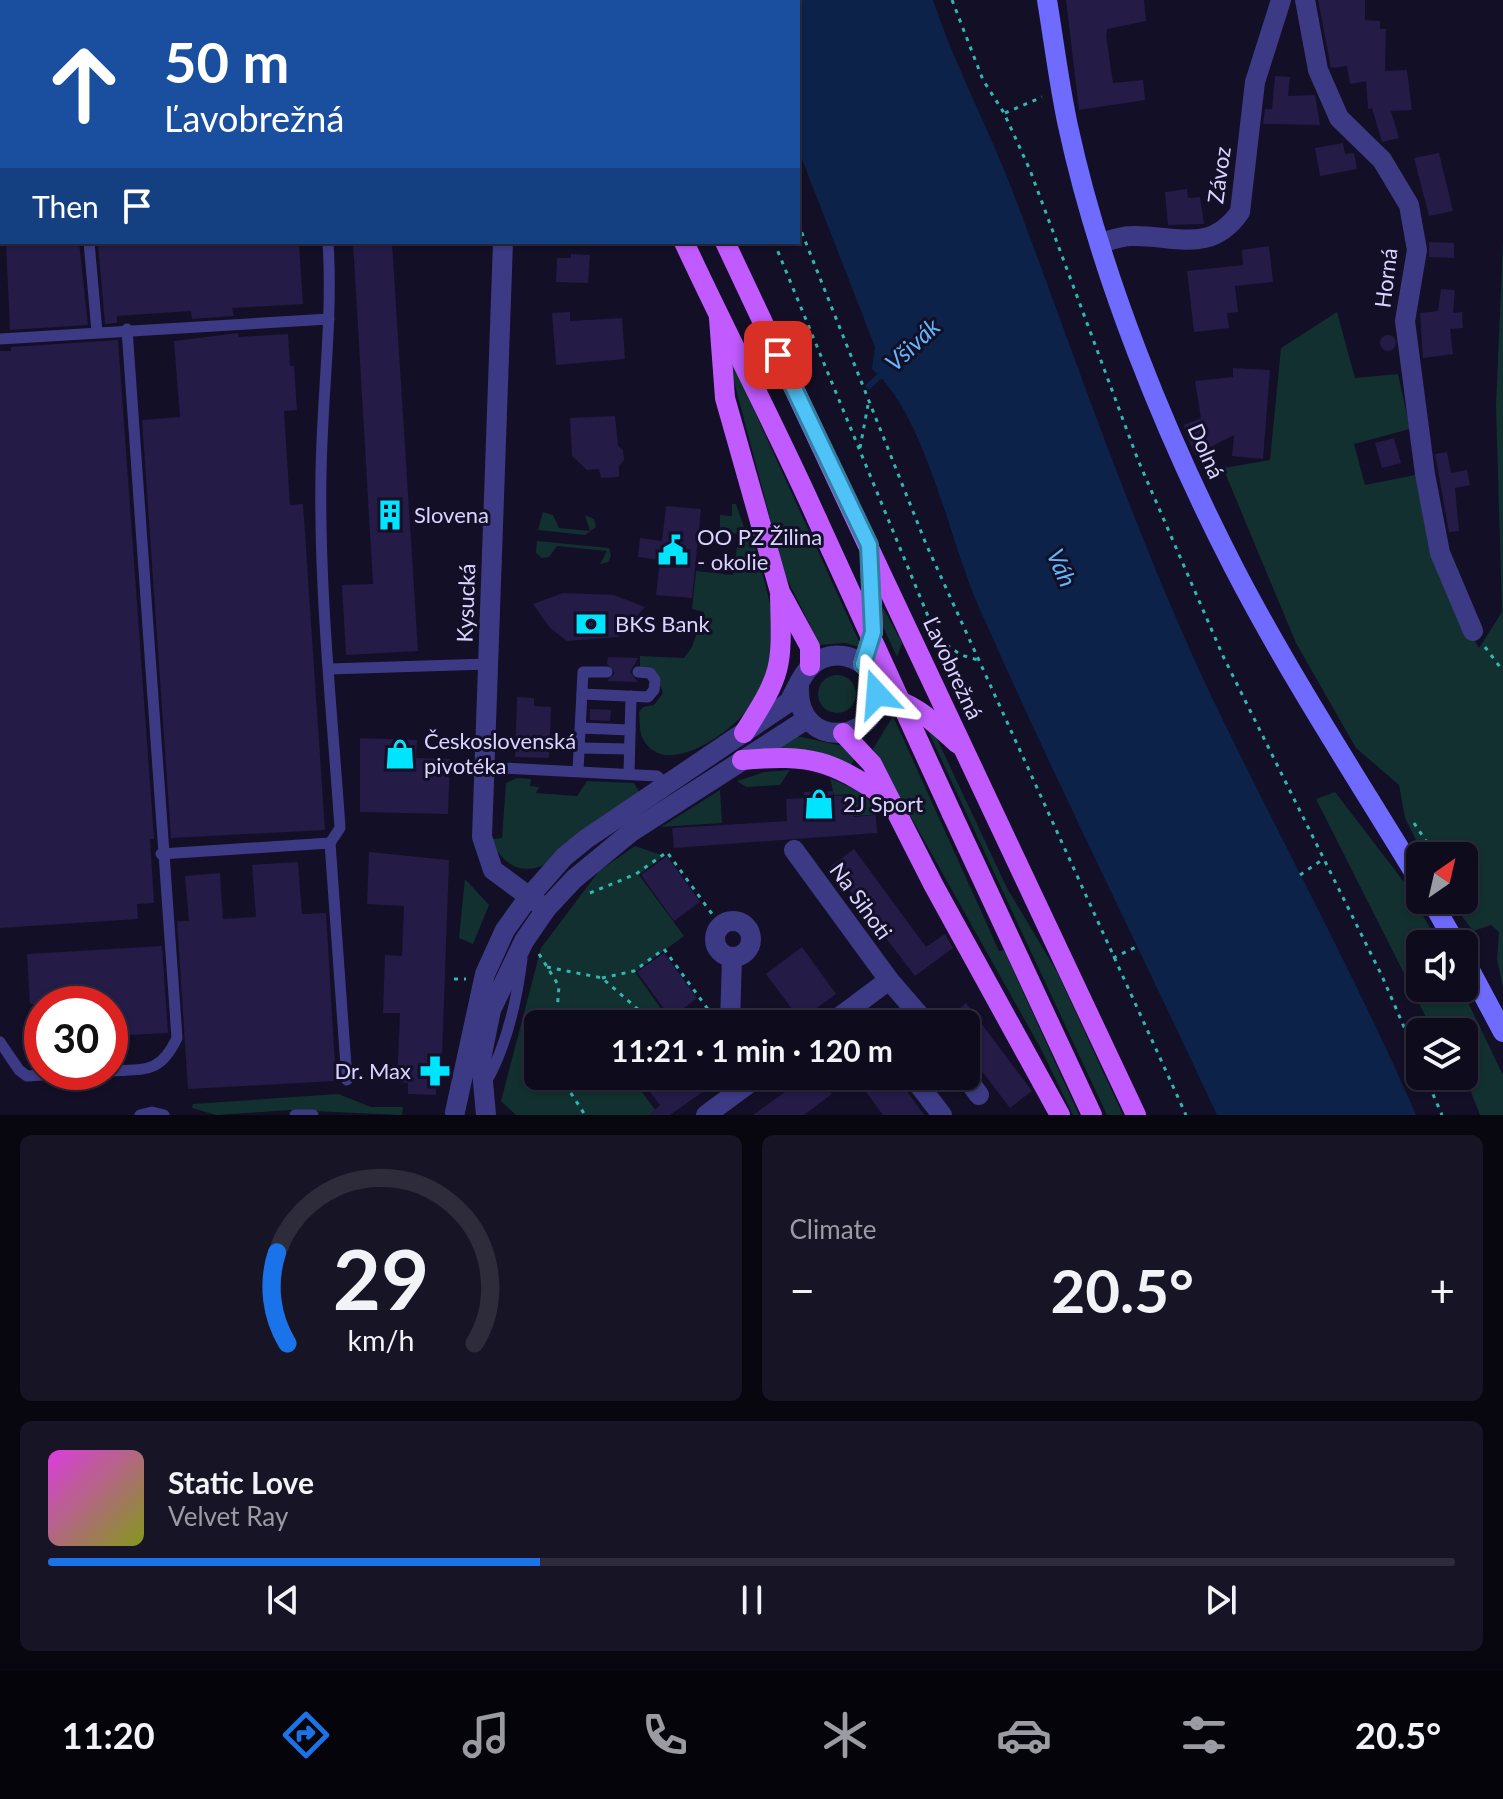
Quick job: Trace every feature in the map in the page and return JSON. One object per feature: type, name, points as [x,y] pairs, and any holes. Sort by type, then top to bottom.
[{"type":"main road","name":"Dolná","points":[[1047,0],[1061,90],[1101,243],[1140,356],[1186,467],[1234,568],[1278,650],[1406,859]]},
{"type":"main road","points":[[685,244],[719,318],[763,399],[1092,1115]]},
{"type":"main road","name":"Ľavobrežná","points":[[726,244],[1136,1115]]},
{"type":"main road","points":[[719,318],[725,398],[780,592],[783,648],[780,670],[744,733]]},
{"type":"main road","points":[[863,664],[873,632],[869,545]]},
{"type":"main road","points":[[780,592],[810,647],[810,666]]},
{"type":"main road","points":[[877,694],[894,697],[925,714],[964,750]]},
{"type":"main road","points":[[843,733],[872,764],[1060,1115]]},
{"type":"main road","points":[[742,760],[788,756],[829,763],[890,801]]},
{"type":"main road","points":[[1478,985],[1503,1032]]},
{"type":"street","name":"Závoz","points":[[1101,243],[1129,235],[1175,240],[1211,238],[1229,228],[1240,212],[1255,82],[1281,0]]},
{"type":"street","name":"Horná","points":[[1305,0],[1318,70],[1339,118],[1382,160],[1409,205],[1417,250],[1405,321],[1425,474],[1440,553],[1473,631]]},
{"type":"street","name":"Kysucká","points":[[503,244],[482,837],[487,861],[493,870],[537,903]]},
{"type":"street","points":[[799,686],[798,698],[807,719],[824,731],[843,733],[864,724],[875,705],[877,694],[870,672],[863,664],[842,655],[830,656],[810,666],[789,702],[564,857],[537,903],[529,944],[491,1010],[481,1059],[484,1115],[471,1111],[452,1114],[485,974],[505,930],[537,903],[596,858],[807,719]]},
{"type":"street","name":"Na Sihoti","points":[[794,850],[889,980],[915,1010]]},
{"type":"street","points":[[730,1010],[732,957]]},
{"type":"street","points":[[849,1010],[889,980]]},
{"type":"street","points":[[706,1115],[729,1090]]},
{"type":"street","points":[[923,1090],[942,1115]]},
{"type":"street","points":[[975,1090],[979,1095]]},
{"type":"lane","points":[[89,244],[97,332]]},
{"type":"lane","points":[[328,244],[329,319],[321,474],[329,669],[340,828],[330,843],[347,1080]]},
{"type":"lane","points":[[0,339],[329,319]]},
{"type":"lane","points":[[127,329],[161,854],[177,1038],[168,1057],[154,1068],[128,1070]]},
{"type":"lane","points":[[329,669],[488,664]]},
{"type":"lane","points":[[578,770],[583,672],[607,672]]},
{"type":"lane","points":[[582,694],[648,697],[654,690],[655,680],[650,673],[638,672]]},
{"type":"lane","points":[[629,773],[631,696]]},
{"type":"lane","points":[[581,728],[630,730]]},
{"type":"lane","points":[[580,748],[629,749]]},
{"type":"lane","points":[[483,767],[657,776],[669,784],[666,810]]},
{"type":"lane","points":[[161,854],[330,843]]},
{"type":"lane","points":[[0,1042],[24,1074]]},
{"type":"lane","points":[[140,1115],[152,1112],[164,1115]]},
{"type":"lane","points":[[295,1115],[313,1115]]},
{"type":"path","points":[[952,0],[983,80],[1004,113],[1030,170],[1138,460],[1223,656],[1382,976],[1406,1032]]},
{"type":"path","points":[[1004,113],[1061,90]]},
{"type":"path","points":[[800,228],[868,403],[979,661],[1186,1115]]},
{"type":"path","points":[[775,244],[937,638],[961,655],[979,661]]},
{"type":"path","points":[[860,448],[868,403]]},
{"type":"path","points":[[1473,631],[1503,671]]},
{"type":"path","points":[[1414,823],[1427,842]]},
{"type":"path","points":[[584,895],[636,874],[667,852],[715,918]]},
{"type":"path","points":[[1300,875],[1322,860]]},
{"type":"path","points":[[529,944],[559,986],[557,1010]]},
{"type":"path","points":[[1113,958],[1138,946]]},
{"type":"path","points":[[547,967],[602,978],[634,971],[664,949],[709,1010]]},
{"type":"path","points":[[602,978],[639,1010]]},
{"type":"path","points":[[454,979],[466,979]]},
{"type":"path","points":[[518,1018],[524,1019]]},
{"type":"path","points":[[569,1090],[585,1115]]},
{"type":"path","points":[[1431,1090],[1442,1115]]},
{"type":"green space","points":[[1503,241],[1503,988],[1497,959],[1499,932],[1491,925],[1472,930],[1460,914],[1478,914],[1478,842],[1417,842],[1405,818],[1399,785],[1356,748],[1296,643],[1223,468],[1270,460],[1281,348],[1337,312],[1355,378],[1398,374],[1410,429],[1354,444],[1365,485],[1415,475],[1442,582],[1479,648],[1502,612],[1496,406]]},
{"type":"green space","points":[[727,355],[862,648],[845,643],[820,645],[785,575]]},
{"type":"green space","points":[[732,504],[736,504],[749,542],[754,543],[766,587],[775,635],[773,664],[752,703],[728,729],[697,748],[665,755],[652,750],[641,734],[639,712],[643,707],[654,705],[663,693],[657,678],[640,670],[640,656],[684,658],[692,647],[704,612],[692,609],[696,571],[733,575],[739,534],[720,531],[720,515],[732,516]]},
{"type":"green space","points":[[543,512],[553,515],[559,528],[590,531],[585,515],[594,519],[596,527],[585,535],[538,530]]},
{"type":"green space","points":[[537,541],[609,548],[611,556],[608,562],[600,564],[607,551],[557,546],[549,557],[542,558],[536,553]]},
{"type":"green space","points":[[881,604],[902,643],[897,657],[880,620]]},
{"type":"green space","points":[[837,675],[851,680],[856,694],[851,708],[837,713],[823,708],[818,694],[823,680]]},
{"type":"green space","points":[[916,705],[930,724],[1007,888],[1057,972],[1123,1115],[1107,1115]]},
{"type":"green space","points":[[893,716],[999,951],[1004,950],[1079,1115],[1073,1115],[1041,1049],[873,749]]},
{"type":"green space","points":[[796,736],[843,746],[856,756],[851,765],[778,749]]},
{"type":"green space","points":[[790,770],[780,785],[746,787],[737,781],[765,772]]},
{"type":"green space","points":[[517,778],[531,779],[530,786],[539,787],[536,793],[577,796],[587,781],[634,783],[640,793],[542,866],[525,869],[505,860],[492,839],[502,838],[506,783]]},
{"type":"green space","points":[[830,778],[861,792],[883,814],[854,816],[852,794],[834,795]]},
{"type":"green space","points":[[720,790],[722,823],[661,827]]},
{"type":"green space","points":[[1335,792],[1404,882],[1406,914],[1422,914],[1431,930],[1406,930],[1406,977],[1316,799]]},
{"type":"green space","points":[[635,846],[664,856],[639,875],[684,936],[635,972],[662,1010],[525,1010],[541,948],[599,871]]},
{"type":"green space","points":[[465,879],[489,905],[473,944],[459,938]]},
{"type":"green space","points":[[1418,1002],[1468,1002],[1475,1018],[1427,1018]]},
{"type":"green space","points":[[524,1013],[524,1090],[640,1090],[659,1115],[516,1115],[501,1101]]},
{"type":"green space","points":[[1478,1023],[1503,1075],[1503,1115],[1480,1115],[1470,1090],[1478,1090]]},
{"type":"green space","points":[[338,1094],[371,1107],[403,1107],[402,1115],[290,1110],[216,1115],[192,1108],[193,1104]]},
{"type":"water","name":"Váh","points":[[800,0],[933,0],[1013,192],[1162,586],[1220,714],[1370,1014],[1416,1115],[1217,1115],[978,605],[921,446],[891,389],[872,369],[875,347],[800,154]]},
{"type":"building","points":[[1066,0],[1144,0],[1146,21],[1107,29],[1106,35],[1113,83],[1143,80],[1145,100],[1079,110]]},
{"type":"building","points":[[1318,0],[1365,0],[1365,20],[1380,21],[1380,29],[1386,29],[1385,71],[1407,70],[1412,110],[1391,111],[1399,138],[1382,142],[1372,108],[1368,109],[1366,81],[1350,84],[1347,66],[1331,68]]},
{"type":"building","points":[[1275,76],[1290,77],[1288,96],[1315,95],[1320,125],[1263,124],[1265,109],[1272,109]]},
{"type":"building","points":[[1343,143],[1345,154],[1354,153],[1357,169],[1320,176],[1315,148]]},
{"type":"building","points":[[1439,153],[1453,211],[1429,216],[1414,158]]},
{"type":"building","points":[[1187,189],[1188,198],[1200,197],[1204,224],[1168,225],[1165,192]]},
{"type":"building","points":[[1429,242],[1454,243],[1454,258],[1429,257]]},
{"type":"building","points":[[6,244],[79,244],[88,325],[10,330]]},
{"type":"building","points":[[299,244],[303,304],[232,308],[234,316],[192,319],[191,311],[117,316],[117,323],[105,324],[98,245]]},
{"type":"building","name":"Slovena","points":[[353,244],[392,244],[418,651],[346,655],[342,585],[373,584]]},
{"type":"building","points":[[1269,246],[1273,282],[1235,286],[1238,312],[1227,313],[1229,328],[1194,332],[1187,271],[1243,265],[1242,250]]},
{"type":"building","points":[[571,254],[590,255],[588,283],[556,282],[557,258],[571,258]]},
{"type":"building","points":[[1441,289],[1455,290],[1453,313],[1462,312],[1463,328],[1450,329],[1453,354],[1423,358],[1420,313],[1438,311]]},
{"type":"building","points":[[570,312],[570,321],[622,318],[625,359],[556,365],[552,313]]},
{"type":"building","points":[[238,333],[239,337],[288,334],[290,366],[294,366],[297,410],[284,411],[290,505],[303,504],[325,830],[171,838],[142,420],[180,417],[174,341]]},
{"type":"building","points":[[1388,335],[1394,337],[1394,349],[1388,351],[1382,349],[1380,343],[1382,337]]},
{"type":"building","points":[[118,340],[154,839],[150,839],[154,903],[137,904],[138,919],[0,928],[0,351],[11,351],[11,347]]},
{"type":"building","points":[[1233,368],[1270,370],[1263,459],[1232,456],[1234,435],[1195,455],[1185,431],[1184,425],[1201,418],[1195,381],[1233,377]]},
{"type":"building","points":[[615,416],[618,446],[623,450],[624,460],[619,466],[619,477],[601,478],[599,469],[587,470],[572,456],[570,418]]},
{"type":"building","points":[[1394,438],[1401,463],[1382,468],[1375,443]]},
{"type":"building","points":[[1447,452],[1451,473],[1467,470],[1470,485],[1455,488],[1459,531],[1449,532],[1435,454]]},
{"type":"building","points":[[666,506],[701,509],[692,598],[656,595],[660,560],[638,557],[640,538],[662,541]]},
{"type":"building","points":[[563,593],[614,595],[645,607],[618,637],[567,641],[550,628],[533,604]]},
{"type":"building","points":[[608,657],[638,658],[630,672],[638,682],[607,681],[615,673],[607,664]]},
{"type":"building","points":[[517,697],[534,698],[534,706],[551,707],[549,758],[515,757]]},
{"type":"building","points":[[590,709],[611,710],[610,721],[590,720]]},
{"type":"building","points":[[360,738],[417,740],[416,758],[450,759],[448,814],[360,812]]},
{"type":"building","points":[[833,791],[833,796],[852,795],[853,817],[876,815],[877,833],[674,848],[672,828],[787,821],[786,799],[804,798],[804,792]]},
{"type":"building","points":[[854,849],[926,947],[945,934],[953,948],[915,976],[831,866]]},
{"type":"building","points":[[369,852],[449,860],[441,1085],[436,1085],[436,1095],[408,1094],[408,1083],[397,1082],[400,1013],[383,1013],[385,955],[402,956],[404,906],[367,904]]},
{"type":"building","points":[[667,856],[700,902],[674,921],[641,875]]},
{"type":"building","points":[[298,862],[302,914],[326,913],[336,1081],[188,1089],[177,921],[189,921],[185,876],[220,873],[223,919],[256,917],[252,865]]},
{"type":"building","points":[[162,946],[168,1033],[128,1035],[128,986],[29,986],[27,954]]},
{"type":"building","points":[[802,947],[836,994],[814,1010],[793,1010],[766,974]]},
{"type":"building","points":[[664,953],[697,998],[681,1010],[665,1010],[637,972]]},
{"type":"building","points":[[966,1003],[971,1010],[958,1010]]},
{"type":"building","points":[[980,1022],[1032,1091],[1010,1108],[980,1068]]},
{"type":"building","points":[[649,1090],[704,1091],[670,1115],[649,1115],[660,1105]]},
{"type":"building","points":[[788,1090],[829,1090],[832,1094],[804,1115],[753,1115]]},
{"type":"building","points":[[865,1090],[906,1090],[924,1115],[883,1115]]},
{"type":"waterway","name":"Všivák","points":[[869,386],[884,372]]},
{"type":"place","name":"Slovena","points":[[390,515]]},
{"type":"place","name":"OO PZ Žilina - okolie","points":[[673,550]]},
{"type":"place","name":"BKS Bank","points":[[591,624]]},
{"type":"place","name":"Československá pivotéka","points":[[400,754]]},
{"type":"place","name":"2J Sport","points":[[819,804]]},
{"type":"place","name":"Dr. Max","points":[[435,1071]]},
{"type":"route","points":[[778,355],[869,545],[873,632],[863,664],[870,672],[877,694]]}]
